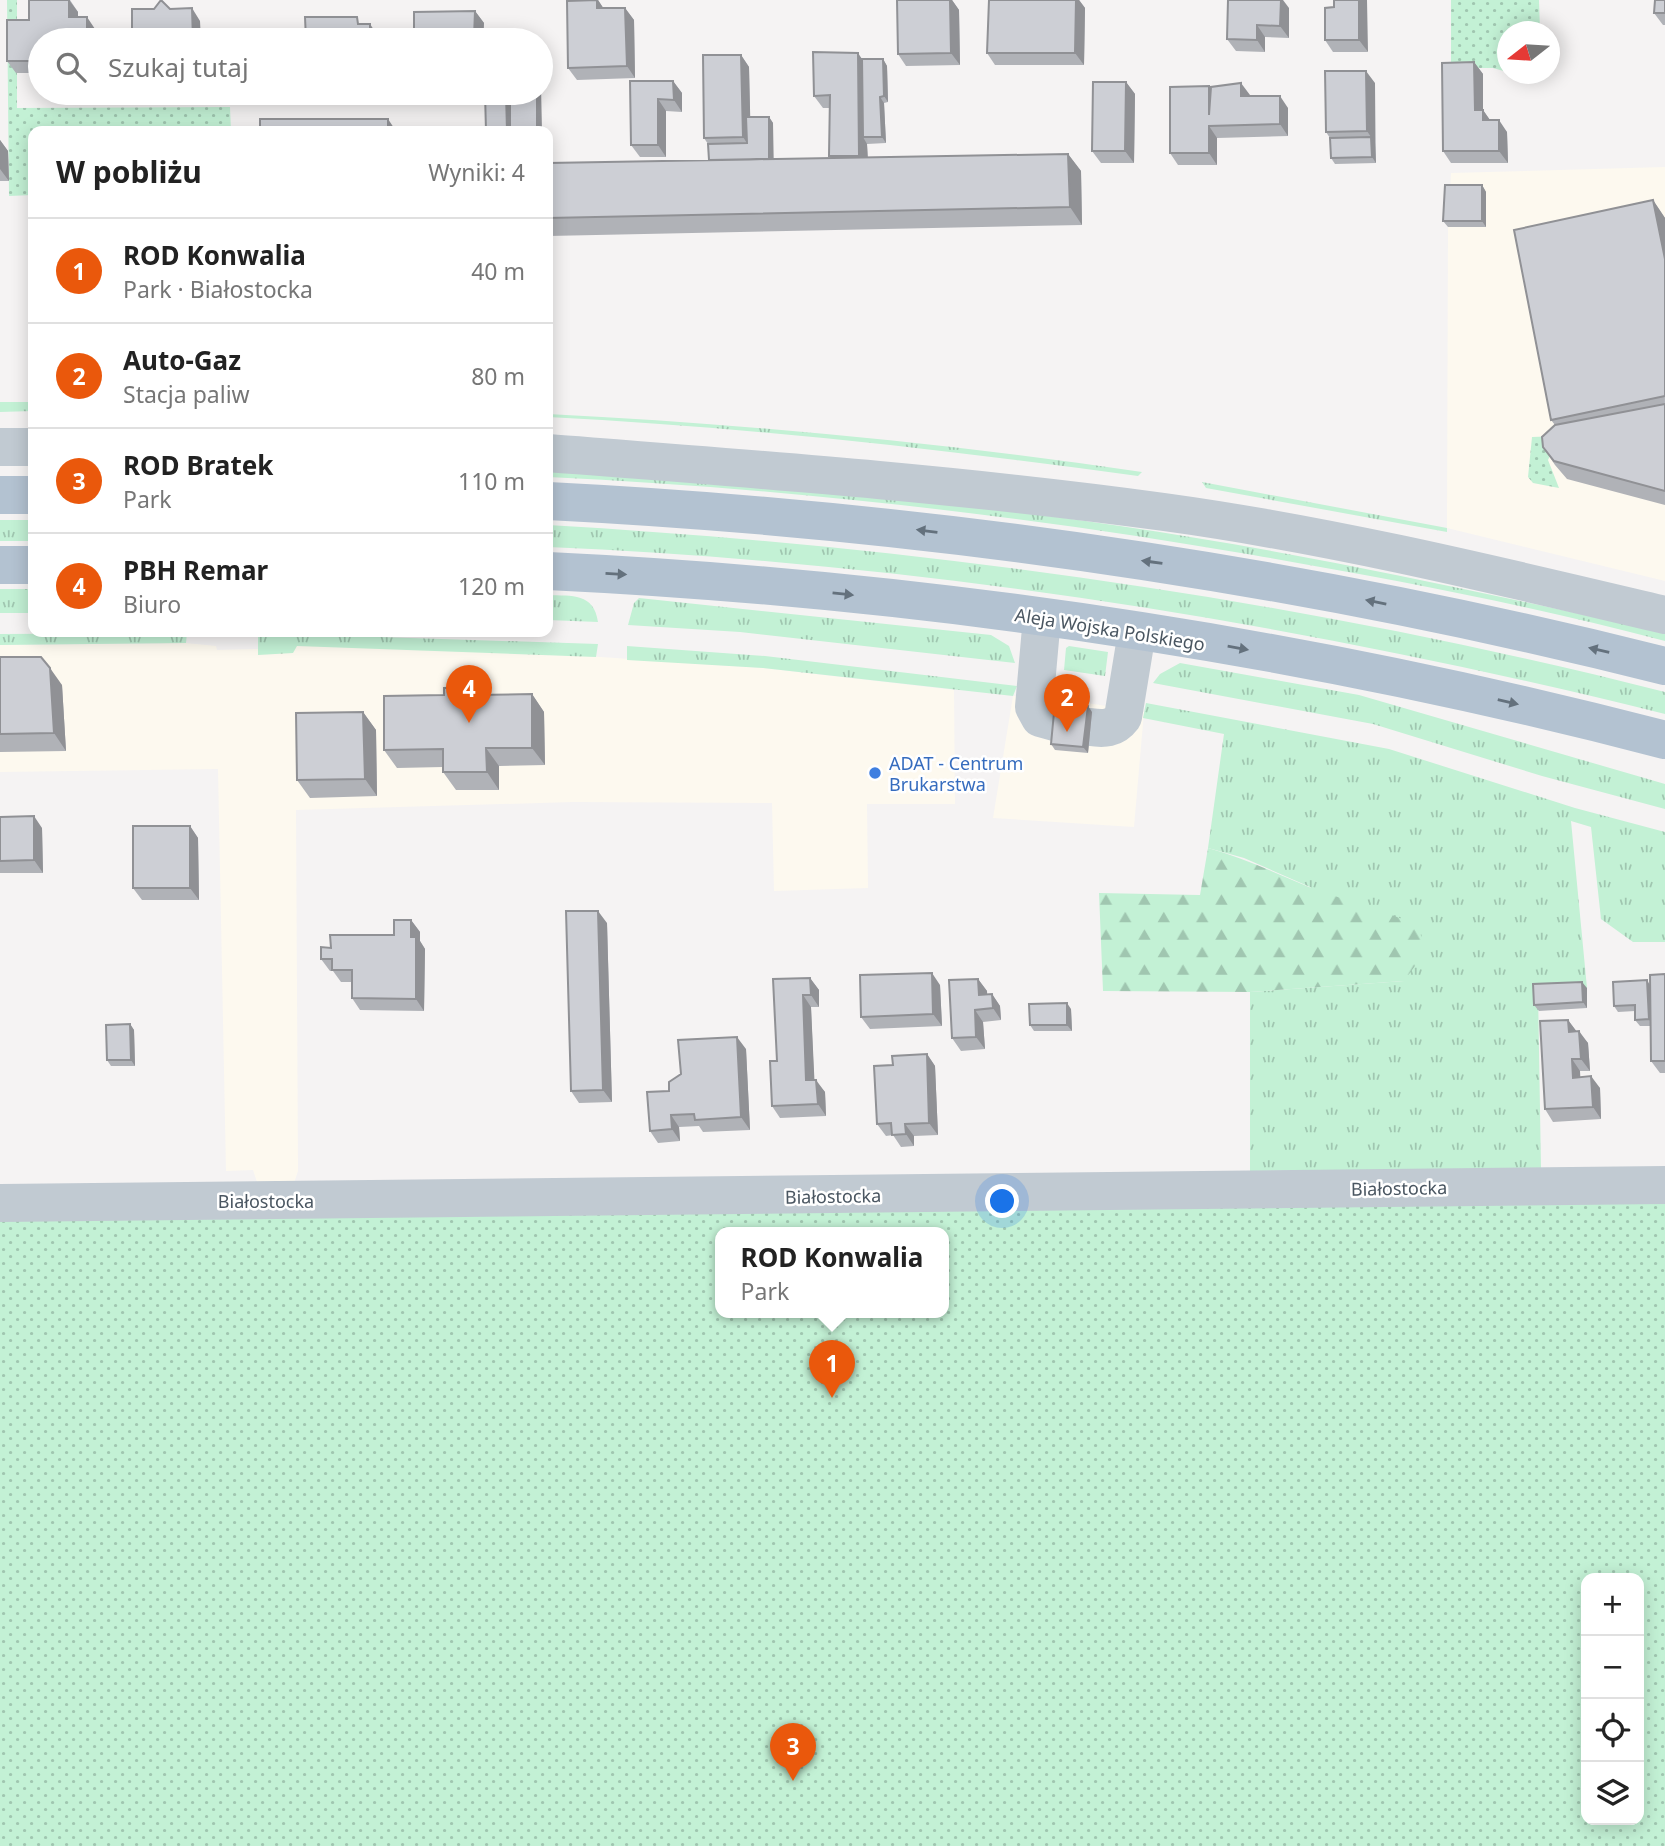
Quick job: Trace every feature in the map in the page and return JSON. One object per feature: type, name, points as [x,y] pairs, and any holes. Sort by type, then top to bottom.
[{"type":"main road","points":[[0,495],[28,495]]},
{"type":"main road","points":[[553,501],[850,523],[1137,559],[1416,610],[1665,666]]},
{"type":"main road","points":[[0,565],[28,565]]},
{"type":"main road","name":"Aleja Wojska Polskiego","points":[[553,571],[807,590],[1042,617],[1430,684],[1665,740]]},
{"type":"street","points":[[0,447],[28,447]]},
{"type":"street","points":[[553,453],[793,472],[1167,512],[1358,547],[1665,615]]},
{"type":"street","points":[[1042,617],[1034,707],[1040,718],[1074,725],[1105,729],[1118,723],[1123,717],[1137,632]]},
{"type":"street","name":"Białostocka","points":[[0,1203],[1665,1185]]},
{"type":"shaded area","points":[[1665,167],[1665,581],[1447,528],[1448,227],[1451,173]]},
{"type":"shaded area","points":[[186,643],[216,646],[217,650],[258,649],[263,644],[571,655],[763,668],[954,690],[955,804],[867,804],[868,888],[774,891],[772,803],[573,802],[296,810],[298,1171],[294,1183],[257,1182],[253,1170],[226,1171],[218,769],[0,772],[0,645]]},
{"type":"shaded area","points":[[1013,696],[1056,698],[1144,712],[1134,827],[993,818]]},
{"type":"green space","points":[[7,0],[17,0],[17,108],[230,107],[231,126],[28,126],[28,195],[9,196]]},
{"type":"green space","points":[[1451,0],[1539,0],[1540,21],[1497,21],[1497,69],[1451,68]]},
{"type":"green space","points":[[0,402],[28,402],[28,411],[0,412]]},
{"type":"green space","points":[[553,414],[845,436],[1142,472],[1138,476],[844,440],[553,417]]},
{"type":"green space","points":[[1559,436],[1548,460],[1559,488],[1533,483],[1528,477],[1532,437]]},
{"type":"green space","points":[[553,470],[906,499],[1120,526],[1374,570],[1625,624],[1665,634],[1665,641],[1460,594],[1305,564],[1078,527],[814,496],[553,477]]},
{"type":"green space","points":[[1202,482],[1447,528],[1447,532],[1206,488]]},
{"type":"green space","points":[[0,520],[28,520],[28,541],[0,541]]},
{"type":"green space","points":[[553,525],[830,547],[1111,582],[1250,604],[1527,659],[1665,692],[1665,714],[1528,681],[1389,652],[1111,602],[830,567],[553,547]]},
{"type":"green space","points":[[0,589],[28,589],[28,613],[0,613]]},
{"type":"green space","points":[[553,595],[573,596],[587,601],[596,613],[598,622],[553,620]]},
{"type":"green space","points":[[639,598],[991,635],[1009,646],[1015,663],[740,632],[628,625],[634,603]]},
{"type":"green space","points":[[0,634],[28,634],[28,637],[187,637],[186,643],[0,645]]},
{"type":"green space","points":[[258,637],[382,637],[598,644],[596,657],[297,646],[293,653],[258,655]]},
{"type":"green space","points":[[627,646],[765,656],[1017,686],[1013,696],[763,668],[627,660]]},
{"type":"green space","points":[[1069,646],[1108,652],[1105,676],[1064,670],[1066,648]]},
{"type":"green space","points":[[1180,663],[1359,695],[1665,784],[1665,809],[1542,776],[1373,724],[1153,683],[1160,674]]},
{"type":"green space","points":[[1146,703],[1389,749],[1575,808],[1665,832],[1665,942],[1633,942],[1601,919],[1591,827],[1571,821],[1587,988],[1538,990],[1541,1169],[1250,1171],[1250,992],[1404,981],[1310,887],[1244,858],[1208,848],[1224,734],[1143,718]]},
{"type":"green space","points":[[1208,848],[1420,927],[1423,955],[1404,981],[1250,992],[1103,991],[1099,893],[1200,895]]},
{"type":"green space","points":[[1665,1199],[1665,1846],[0,1846],[0,1217]]},
{"type":"building","points":[[29,0],[69,0],[69,17],[87,17],[87,28],[28,28],[28,61],[7,61],[7,20],[29,20]]},
{"type":"building","points":[[161,0],[170,9],[192,8],[193,28],[132,28],[132,9],[154,9]]},
{"type":"building","points":[[597,0],[597,8],[625,8],[627,66],[568,68],[567,1]]},
{"type":"building","points":[[897,0],[950,0],[951,53],[898,54]]},
{"type":"building","points":[[989,0],[1076,0],[1075,53],[987,53]]},
{"type":"building","points":[[1228,0],[1281,0],[1280,26],[1257,25],[1257,40],[1227,39]]},
{"type":"building","points":[[1334,0],[1359,0],[1359,40],[1325,40],[1325,8],[1334,7]]},
{"type":"building","points":[[1655,0],[1665,0],[1665,13],[1654,13]]},
{"type":"building","points":[[475,11],[474,28],[414,28],[414,12]]},
{"type":"building","points":[[305,17],[357,17],[358,24],[370,24],[370,28],[305,28]]},
{"type":"building","points":[[813,52],[858,53],[859,156],[829,156],[830,95],[814,96]]},
{"type":"building","points":[[703,55],[741,55],[743,137],[704,138]]},
{"type":"building","points":[[862,59],[883,59],[884,96],[880,97],[882,137],[863,137]]},
{"type":"building","points":[[1474,62],[1475,110],[1483,110],[1483,120],[1499,120],[1499,151],[1443,151],[1442,63]]},
{"type":"building","points":[[1325,71],[1366,71],[1367,131],[1326,132]]},
{"type":"building","points":[[630,81],[673,81],[674,100],[658,99],[658,145],[631,145]]},
{"type":"building","points":[[1093,82],[1126,82],[1125,151],[1092,151]]},
{"type":"building","points":[[1241,83],[1241,96],[1280,96],[1280,124],[1209,126],[1209,153],[1170,153],[1170,87],[1209,86],[1209,115],[1211,87]]},
{"type":"building","points":[[485,105],[506,105],[507,126],[486,126]]},
{"type":"building","points":[[510,105],[537,105],[537,126],[510,126]]},
{"type":"building","points":[[746,117],[769,117],[769,159],[709,160],[708,144],[747,143]]},
{"type":"building","points":[[260,119],[388,119],[388,126],[260,126]]},
{"type":"building","points":[[1371,137],[1372,157],[1331,158],[1330,138]]},
{"type":"building","points":[[1068,154],[1070,207],[553,218],[553,163]]},
{"type":"building","points":[[1445,185],[1482,185],[1482,221],[1443,221]]},
{"type":"building","points":[[1653,200],[1665,259],[1665,396],[1551,420],[1514,230]]},
{"type":"building","points":[[1665,404],[1665,491],[1554,461],[1543,447],[1542,437],[1555,425]]},
{"type":"building","points":[[0,657],[41,657],[50,668],[54,733],[0,734]]},
{"type":"building","points":[[474,687],[474,695],[532,694],[532,748],[486,748],[487,772],[443,772],[443,749],[384,750],[384,696],[444,695],[444,688]]},
{"type":"building","points":[[1055,702],[1088,706],[1083,747],[1051,744]]},
{"type":"building","points":[[363,712],[365,779],[297,780],[296,713]]},
{"type":"building","points":[[34,816],[34,860],[0,861],[0,817]]},
{"type":"building","points":[[133,826],[190,826],[190,888],[133,888]]},
{"type":"building","points":[[566,911],[598,911],[603,1090],[571,1091]]},
{"type":"building","points":[[394,920],[411,920],[411,937],[416,937],[416,999],[352,998],[352,970],[332,970],[332,959],[321,959],[321,947],[331,948],[330,935],[394,935]]},
{"type":"building","points":[[932,973],[933,1014],[861,1017],[860,975]]},
{"type":"building","points":[[1665,974],[1665,1061],[1651,1061],[1650,975]]},
{"type":"building","points":[[810,978],[811,995],[803,995],[806,1080],[816,1080],[818,1104],[772,1106],[770,1061],[777,1061],[773,979]]},
{"type":"building","points":[[978,979],[979,995],[992,994],[993,1008],[975,1010],[976,1037],[952,1038],[949,980]]},
{"type":"building","points":[[1647,980],[1649,1019],[1635,1020],[1635,1005],[1614,1006],[1613,982]]},
{"type":"building","points":[[1582,982],[1583,1002],[1534,1005],[1533,984]]},
{"type":"building","points":[[1067,1003],[1067,1025],[1030,1025],[1029,1004]]},
{"type":"building","points":[[1568,1020],[1569,1032],[1579,1031],[1581,1059],[1572,1059],[1573,1078],[1591,1076],[1593,1107],[1545,1109],[1540,1021]]},
{"type":"building","points":[[130,1024],[131,1060],[107,1060],[106,1025]]},
{"type":"building","points":[[737,1037],[741,1117],[695,1120],[694,1114],[671,1115],[672,1129],[650,1131],[647,1092],[669,1091],[669,1082],[681,1074],[678,1040]]},
{"type":"building","points":[[927,1054],[929,1123],[905,1124],[906,1134],[892,1135],[891,1123],[877,1124],[874,1066],[893,1065],[892,1056]]},
{"type":"place","name":"PBH Remar","points":[[469,723]]},
{"type":"place","name":"Auto-Gaz","points":[[1067,732]]},
{"type":"place","name":"ADAT - Centrum Brukarstwa","points":[[875,773]]},
{"type":"place","name":"ROD Konwalia","points":[[832,1398]]},
{"type":"place","name":"ROD Bratek","points":[[793,1781]]}]
